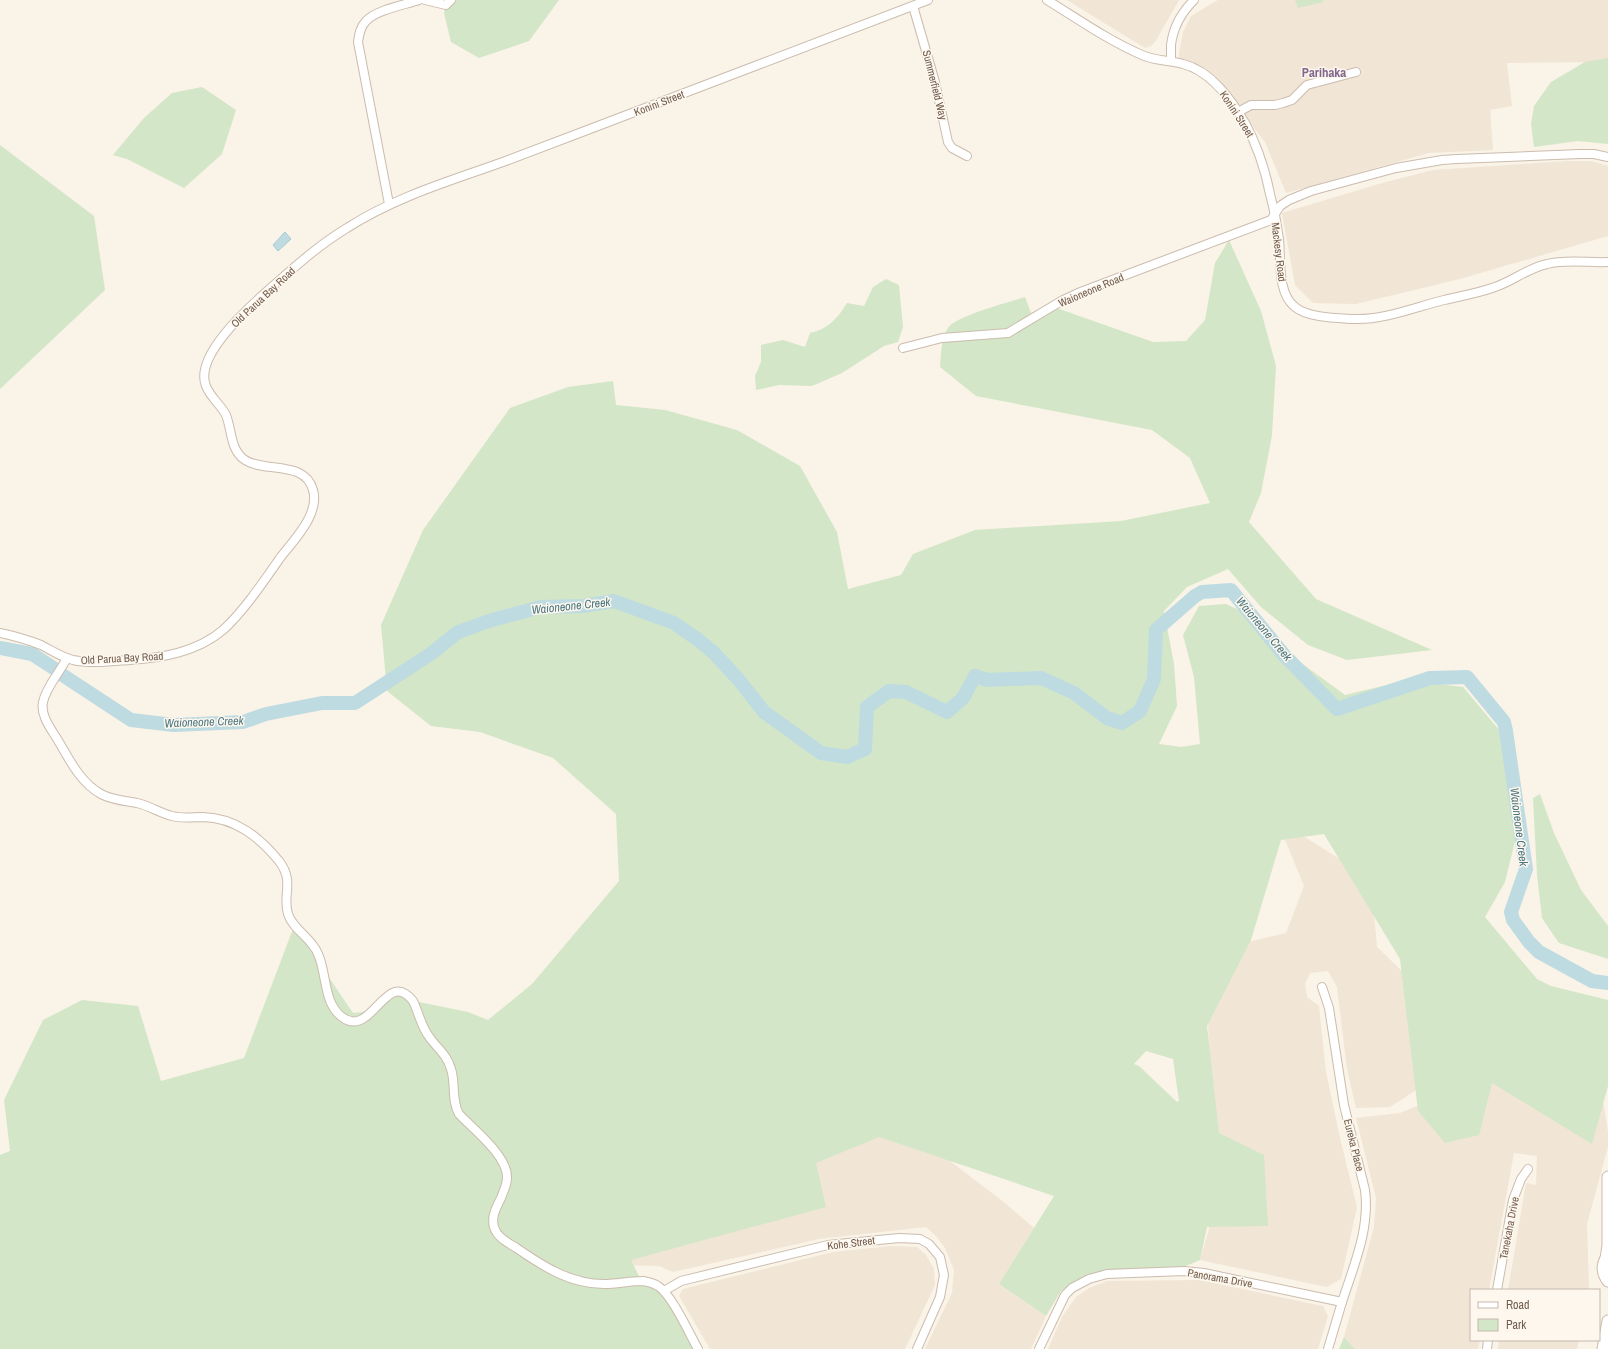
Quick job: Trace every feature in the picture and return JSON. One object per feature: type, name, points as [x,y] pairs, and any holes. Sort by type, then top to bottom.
[{"type":"main road","points":[[1608,1177],[1608,1246],[1607,1257],[1603,1267],[1608,1281]]},
{"type":"main road","points":[[1603,1349],[1608,1322]]},
{"type":"street","points":[[389,204],[358,42],[360,31],[366,21],[377,14],[419,0]]},
{"type":"street","points":[[426,0],[446,5],[451,0]]},
{"type":"street","name":"Konini Street","points":[[389,204],[928,0]]},
{"type":"street","name":"Konini Street","points":[[1047,0],[1098,32],[1141,55],[1150,59],[1193,67],[1211,80],[1226,95],[1238,112],[1254,141],[1263,164],[1275,214]]},
{"type":"street","points":[[1171,62],[1171,46],[1173,36],[1179,20],[1186,8],[1194,0]]},
{"type":"street","name":"Summerfield Way","points":[[913,6],[935,82],[948,142],[952,148],[967,156]]},
{"type":"street","points":[[1238,112],[1251,105],[1275,105],[1292,100],[1307,85],[1356,72]]},
{"type":"street","name":"Mackesy Road","points":[[1608,157],[1594,154],[1580,154],[1442,160],[1396,168],[1311,191],[1289,200],[1280,206],[1275,214],[1283,283],[1286,295],[1295,307],[1316,315],[1355,319],[1375,317],[1486,290],[1548,264],[1608,262]]},
{"type":"street","name":"Old Parua Bay Road","points":[[389,204],[334,236],[266,292],[232,326],[218,344],[206,366],[204,378],[206,387],[225,414],[235,447],[241,456],[250,462],[294,471],[304,476],[308,480],[313,490],[313,502],[310,514],[303,527],[232,621],[224,629],[205,642],[162,657],[83,661],[67,658],[46,693],[43,706],[47,722],[73,765],[86,782],[102,795],[150,807],[172,816],[214,818],[226,821],[248,830],[256,837],[279,862],[285,871],[288,882],[286,906],[289,917],[318,952],[331,1003],[336,1012],[346,1020],[352,1021],[364,1019],[383,999],[391,994],[401,992],[410,997],[424,1029],[449,1062],[453,1078],[455,1109],[496,1152],[506,1166],[507,1184],[493,1214],[494,1228],[500,1237],[540,1264],[573,1280],[605,1284],[634,1281],[649,1282],[659,1286],[664,1291]]},
{"type":"street","name":"Waioneone Road","points":[[903,348],[942,338],[1008,333],[1063,300],[1078,293],[1271,220],[1275,214]]},
{"type":"street","points":[[0,633],[33,642],[67,658]]},
{"type":"street","name":"Eureka Place","points":[[1322,987],[1329,1008],[1341,1092],[1365,1190],[1366,1200],[1364,1234],[1342,1302]]},
{"type":"street","name":"Tanekaha Drive","points":[[1497,1289],[1513,1200],[1521,1179],[1528,1169]]},
{"type":"street","name":"Kohe Street","points":[[664,1291],[681,1281],[828,1245],[899,1238],[920,1239],[932,1247],[940,1257],[944,1275],[940,1297],[917,1349]]},
{"type":"street","name":"Panorama Drive","points":[[1039,1349],[1065,1295],[1072,1288],[1089,1279],[1107,1274],[1193,1272],[1342,1302]]},
{"type":"street","points":[[664,1291],[698,1349]]},
{"type":"street","points":[[1328,1349],[1342,1302]]},
{"type":"shaded area","points":[[1067,0],[1179,0],[1155,42],[1151,46],[1145,48]]},
{"type":"shaded area","points":[[1218,0],[1608,0],[1608,62],[1507,63],[1512,106],[1490,110],[1493,150],[1429,153],[1286,193],[1265,142],[1222,87],[1179,59],[1183,32],[1191,16]]},
{"type":"shaded area","points":[[1567,161],[1591,161],[1608,166],[1608,236],[1460,279],[1356,304],[1313,303],[1295,285],[1282,213],[1382,183],[1433,170]]},
{"type":"shaded area","points":[[1300,834],[1371,879],[1377,947],[1432,1000],[1441,1074],[1390,1107],[1356,1108],[1347,1069],[1337,987],[1328,971],[1310,973],[1305,984],[1307,997],[1319,1006],[1326,1072],[1357,1207],[1341,1279],[1327,1287],[1200,1260],[1214,1212],[1207,989],[1244,943],[1286,933],[1304,886],[1283,835]]},
{"type":"shaded area","points":[[1477,1076],[1601,1088],[1608,1132],[1608,1147],[1587,1224],[1589,1289],[1508,1289],[1526,1183],[1536,1185],[1537,1156],[1514,1153],[1489,1289],[1470,1289],[1470,1341],[1480,1341],[1478,1349],[1355,1349],[1344,1337],[1374,1227],[1376,1198],[1356,1118],[1400,1113],[1474,1083]]},
{"type":"shaded area","points":[[883,1110],[1005,1203],[1034,1228],[999,1284],[1046,1316],[1031,1349],[925,1349],[952,1293],[954,1270],[945,1248],[937,1237],[926,1227],[819,1239],[673,1272],[659,1266],[572,1264]]},
{"type":"shaded area","points":[[891,1246],[917,1247],[926,1255],[934,1269],[935,1285],[905,1349],[710,1349],[679,1296],[683,1289],[833,1252]]},
{"type":"shaded area","points":[[1199,1280],[1323,1306],[1328,1316],[1318,1349],[1048,1349],[1062,1317],[1076,1297],[1089,1288],[1107,1281]]},
{"type":"shaded area","points":[[1499,1341],[1579,1341],[1577,1349],[1498,1349]]},
{"type":"green space","points":[[447,0],[559,0],[529,41],[479,58],[451,42],[444,13]]},
{"type":"green space","points":[[1295,0],[1323,0],[1323,2],[1298,8]]},
{"type":"green space","points":[[1608,58],[1608,144],[1578,141],[1534,147],[1531,124],[1534,106],[1551,82],[1585,62]]},
{"type":"green space","points":[[202,87],[236,110],[222,154],[184,188],[127,159],[113,155],[144,118],[172,93]]},
{"type":"green space","points":[[0,145],[94,216],[105,290],[0,389]]},
{"type":"green space","points":[[1229,240],[1261,311],[1276,366],[1272,435],[1261,493],[1249,522],[1316,599],[1432,650],[1347,660],[1308,645],[1261,607],[1228,569],[1187,587],[1164,611],[1174,664],[1177,706],[1159,744],[1181,747],[1200,744],[1194,677],[1183,635],[1199,606],[1226,604],[1256,618],[1289,654],[1345,695],[1407,680],[1463,687],[1500,731],[1520,821],[1505,882],[1485,917],[1537,979],[1551,986],[1608,1000],[1608,1086],[1592,1144],[1492,1083],[1479,1135],[1445,1143],[1418,1111],[1400,959],[1324,834],[1281,840],[1251,940],[1207,1026],[1219,1133],[1264,1155],[1268,1226],[1207,1227],[1200,1260],[1181,1268],[1104,1272],[1086,1275],[1061,1291],[1046,1316],[999,1284],[1054,1196],[879,1137],[816,1163],[826,1207],[631,1260],[641,1280],[662,1289],[696,1349],[0,1349],[0,1155],[10,1151],[4,1100],[43,1020],[82,1000],[138,1006],[161,1081],[244,1058],[296,921],[319,956],[330,979],[353,1013],[369,1010],[393,997],[410,993],[414,1001],[468,1012],[488,1020],[532,984],[619,881],[616,814],[553,758],[480,732],[431,726],[387,691],[381,625],[423,530],[510,408],[568,387],[613,381],[616,405],[665,410],[737,430],[800,466],[837,532],[848,589],[901,575],[913,554],[975,530],[1121,521],[1210,503],[1190,458],[1152,430],[976,396],[940,367],[944,337],[948,328],[953,323],[971,314],[1025,297],[1031,313],[1051,306],[1153,342],[1186,341],[1205,320],[1215,263]],"holes":[[[1146,1051],[1173,1059],[1179,1101],[1177,1102],[1139,1066],[1134,1064]]]},
{"type":"green space","points":[[886,279],[899,285],[903,327],[898,342],[884,346],[842,373],[812,386],[779,385],[756,390],[755,376],[761,362],[761,345],[783,340],[805,347],[810,333],[822,329],[832,322],[840,314],[847,303],[864,306],[873,287]]},
{"type":"green space","points":[[1540,794],[1554,833],[1581,890],[1608,926],[1608,959],[1559,943],[1542,918],[1537,875],[1533,798]]},
{"type":"green space","points":[[1344,1337],[1355,1349],[1339,1349]]},
{"type":"water","points":[[285,232],[291,239],[278,251],[273,245]]},
{"type":"waterway","name":"Waioneone Creek","points":[[64,676],[131,720],[174,725],[243,722],[266,714],[322,703],[355,703],[432,653],[458,632],[492,620],[541,607],[583,606],[614,601],[674,623],[713,652],[739,680],[764,712],[821,753],[847,757],[865,749],[867,707],[889,691],[906,692],[947,712],[963,698],[975,676],[987,680],[1041,678],[1074,693],[1107,718],[1122,723],[1140,711],[1154,679],[1156,630],[1195,596],[1202,592],[1231,590],[1284,655],[1337,709],[1430,678],[1467,677],[1504,722],[1506,731],[1526,869],[1511,912],[1513,920],[1529,942],[1539,952],[1592,981],[1608,983]]},
{"type":"waterway","name":"Waioneone Creek","points":[[0,648],[32,654],[55,669]]},
{"type":"district","name":"Parihaka","points":[[1324,72]]}]
